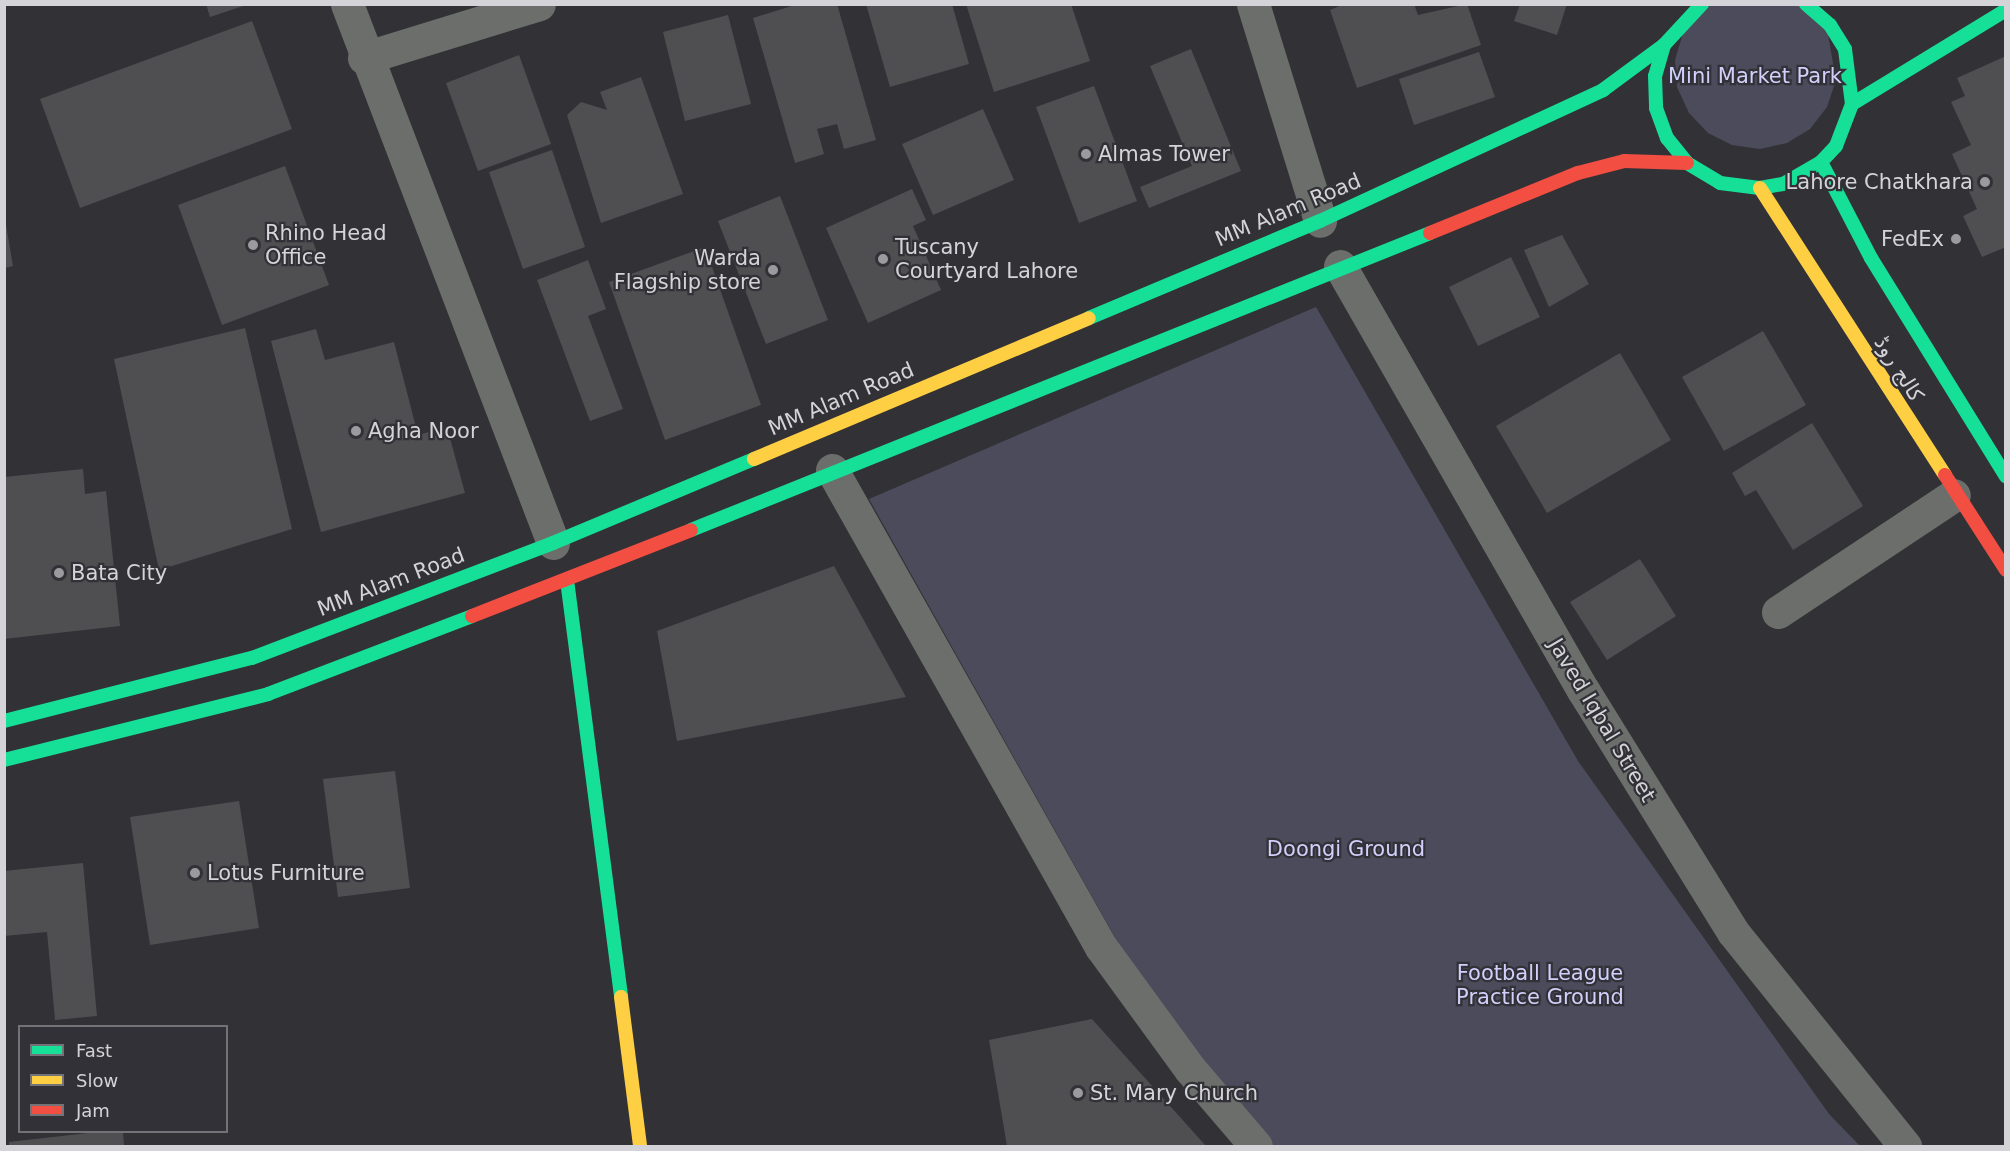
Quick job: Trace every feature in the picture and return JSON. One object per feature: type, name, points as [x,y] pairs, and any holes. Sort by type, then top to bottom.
[{"type":"street","points":[[347,4],[364,58],[553,543]]},
{"type":"street","points":[[364,58],[539,4]]},
{"type":"street","points":[[1253,4],[1320,221]]},
{"type":"street","points":[[1808,6],[1830,5]]},
{"type":"street","points":[[1694,7],[1664,45],[1655,76],[1656,108],[1667,138],[1687,163],[1720,183],[1760,188],[1783,184],[1821,162],[1836,146],[1852,104],[1845,49],[1808,6]]},
{"type":"street","points":[[1852,104],[2006,10]]},
{"type":"street","name":"MM Alam Road","points":[[4,721],[252,658],[553,543],[1320,221],[1603,90],[1664,45]]},
{"type":"street","points":[[4,760],[268,694],[567,580],[832,470],[1340,266],[1578,174],[1624,161],[1687,163]]},
{"type":"street","name":"کالج روڈ","points":[[1821,162],[1871,258],[2006,477]]},
{"type":"street","name":"کالج روڈ","points":[[1760,188],[1954,495],[2006,570]]},
{"type":"street","name":"Javed Iqbal Street","points":[[1340,266],[1583,690],[1733,932],[1905,1146]]},
{"type":"street","points":[[832,470],[1101,946],[1191,1069],[1256,1146]]},
{"type":"street","points":[[1778,612],[1954,495]]},
{"type":"street","points":[[567,580],[640,1146]]},
{"type":"green space","name":"Mini Market Park","points":[[1707,5],[1805,5],[1827,29],[1836,80],[1827,107],[1810,129],[1787,143],[1760,149],[1732,145],[1708,133],[1689,113],[1677,87],[1675,60],[1683,33]]},
{"type":"green space","name":"Doongi Ground","points":[[1316,307],[1578,761],[1829,1114],[1860,1146],[1266,1146],[1149,998],[869,499]]},
{"type":"building","points":[[206,4],[246,4],[246,5],[210,17]]},
{"type":"building","points":[[798,4],[837,4],[876,140],[844,149],[837,124],[817,129],[824,154],[795,163],[753,18]]},
{"type":"building","points":[[866,4],[952,4],[969,64],[890,87]]},
{"type":"building","points":[[966,4],[1071,4],[1090,61],[994,92]]},
{"type":"building","points":[[1344,4],[1414,4],[1418,15],[1467,4],[1481,45],[1357,88],[1330,10]]},
{"type":"building","points":[[1520,4],[1567,4],[1557,35],[1514,21]]},
{"type":"building","points":[[728,15],[751,104],[685,121],[663,32]]},
{"type":"building","points":[[252,21],[292,129],[80,208],[40,99]]},
{"type":"building","points":[[1191,49],[1241,171],[1149,208],[1140,187],[1192,166],[1150,66]]},
{"type":"building","points":[[1479,52],[1495,97],[1414,125],[1399,79]]},
{"type":"building","points":[[519,55],[551,144],[478,171],[446,83]]},
{"type":"building","name":"Lahore Chatkhara","points":[[2006,56],[2006,247],[1982,257],[1963,216],[1977,209],[1952,154],[1971,145],[1951,102],[1965,96],[1957,78]]},
{"type":"building","points":[[641,77],[683,194],[601,223],[567,115],[581,102],[607,110],[600,92]]},
{"type":"building","name":"Almas Tower","points":[[1094,86],[1137,201],[1079,223],[1036,107]]},
{"type":"building","points":[[983,109],[1014,180],[933,215],[902,144]]},
{"type":"building","points":[[552,150],[585,247],[523,269],[489,172]]},
{"type":"building","name":"Rhino Head Office","points":[[285,166],[329,285],[222,325],[178,205]]},
{"type":"building","name":"Tuscany Courtyard Lahore","points":[[912,189],[926,220],[913,226],[941,290],[868,323],[826,228]]},
{"type":"building","name":"Warda Flagship store","points":[[780,196],[828,320],[766,344],[718,221]]},
{"type":"building","points":[[5,219],[13,266],[5,268]]},
{"type":"building","points":[[1562,235],[1589,284],[1549,307],[1524,250]]},
{"type":"building","points":[[705,247],[761,405],[665,440],[609,282]]},
{"type":"building","points":[[1511,257],[1540,317],[1478,346],[1449,287]]},
{"type":"building","points":[[588,260],[606,309],[588,316],[623,409],[590,421],[537,280]]},
{"type":"building","points":[[245,328],[292,529],[159,570],[114,359]]},
{"type":"building","name":"Agha Noor","points":[[316,329],[325,360],[394,342],[418,435],[447,427],[465,493],[321,532],[271,341]]},
{"type":"building","points":[[1763,331],[1806,405],[1724,451],[1682,377]]},
{"type":"building","points":[[1620,353],[1671,440],[1547,513],[1496,426]]},
{"type":"building","points":[[1812,423],[1863,506],[1793,550],[1756,490],[1745,496],[1732,473]]},
{"type":"building","name":"Bata City","points":[[83,469],[85,494],[106,491],[120,626],[4,639],[4,477]]},
{"type":"building","points":[[1640,559],[1676,616],[1607,660],[1570,602]]},
{"type":"building","points":[[834,566],[906,697],[677,741],[657,631]]},
{"type":"building","points":[[395,771],[410,888],[338,897],[323,779]]},
{"type":"building","name":"Lotus Furniture","points":[[239,801],[259,928],[150,945],[130,817]]},
{"type":"building","points":[[83,863],[97,1016],[55,1020],[47,932],[4,936],[4,871]]},
{"type":"building","name":"St. Mary Church","points":[[1092,1019],[1206,1146],[1007,1146],[989,1040]]},
{"type":"building","points":[[88,1133],[123,1133],[124,1146],[9,1146],[9,1142]]},
{"type":"traffic: fast","points":[[1702,4],[1664,45],[1655,76],[1656,108],[1667,138],[1687,163],[1720,183],[1760,188],[1783,184],[1821,162],[1836,146],[1852,104],[1845,49],[1830,25],[1806,4]]},
{"type":"traffic: fast","points":[[1852,104],[2006,10]]},
{"type":"traffic: fast","points":[[1089,318],[1320,221],[1603,90],[1664,45]]},
{"type":"traffic: fast","points":[[1821,162],[1871,258],[2006,477]]},
{"type":"traffic: fast","points":[[691,530],[1430,233]]},
{"type":"traffic: fast","points":[[4,721],[252,658],[553,543],[754,459]]},
{"type":"traffic: fast","points":[[567,580],[621,997]]},
{"type":"traffic: fast","points":[[4,760],[268,694],[472,616]]},
{"type":"traffic: slow","points":[[1760,188],[1945,475]]},
{"type":"traffic: slow","points":[[754,459],[1089,318]]},
{"type":"traffic: slow","points":[[621,997],[640,1146]]},
{"type":"traffic: jam","points":[[1430,233],[1578,173],[1624,161],[1687,163]]},
{"type":"traffic: jam","points":[[1945,475],[2006,570]]},
{"type":"traffic: jam","points":[[472,616],[691,530]]},
{"type":"place","name":"Almas Tower","points":[[1086,154]]},
{"type":"place","name":"Lahore Chatkhara","points":[[1985,182]]},
{"type":"place","name":"FedEx","points":[[1956,239]]},
{"type":"place","name":"Rhino Head Office","points":[[253,245]]},
{"type":"place","name":"Tuscany Courtyard Lahore","points":[[883,259]]},
{"type":"place","name":"Warda Flagship store","points":[[773,270]]},
{"type":"place","name":"Agha Noor","points":[[356,431]]},
{"type":"place","name":"Bata City","points":[[59,573]]},
{"type":"place","name":"Lotus Furniture","points":[[195,873]]},
{"type":"place","name":"St. Mary Church","points":[[1078,1093]]},
{"type":"park label","name":"Football League Practice Ground","points":[[1540,985]]}]
